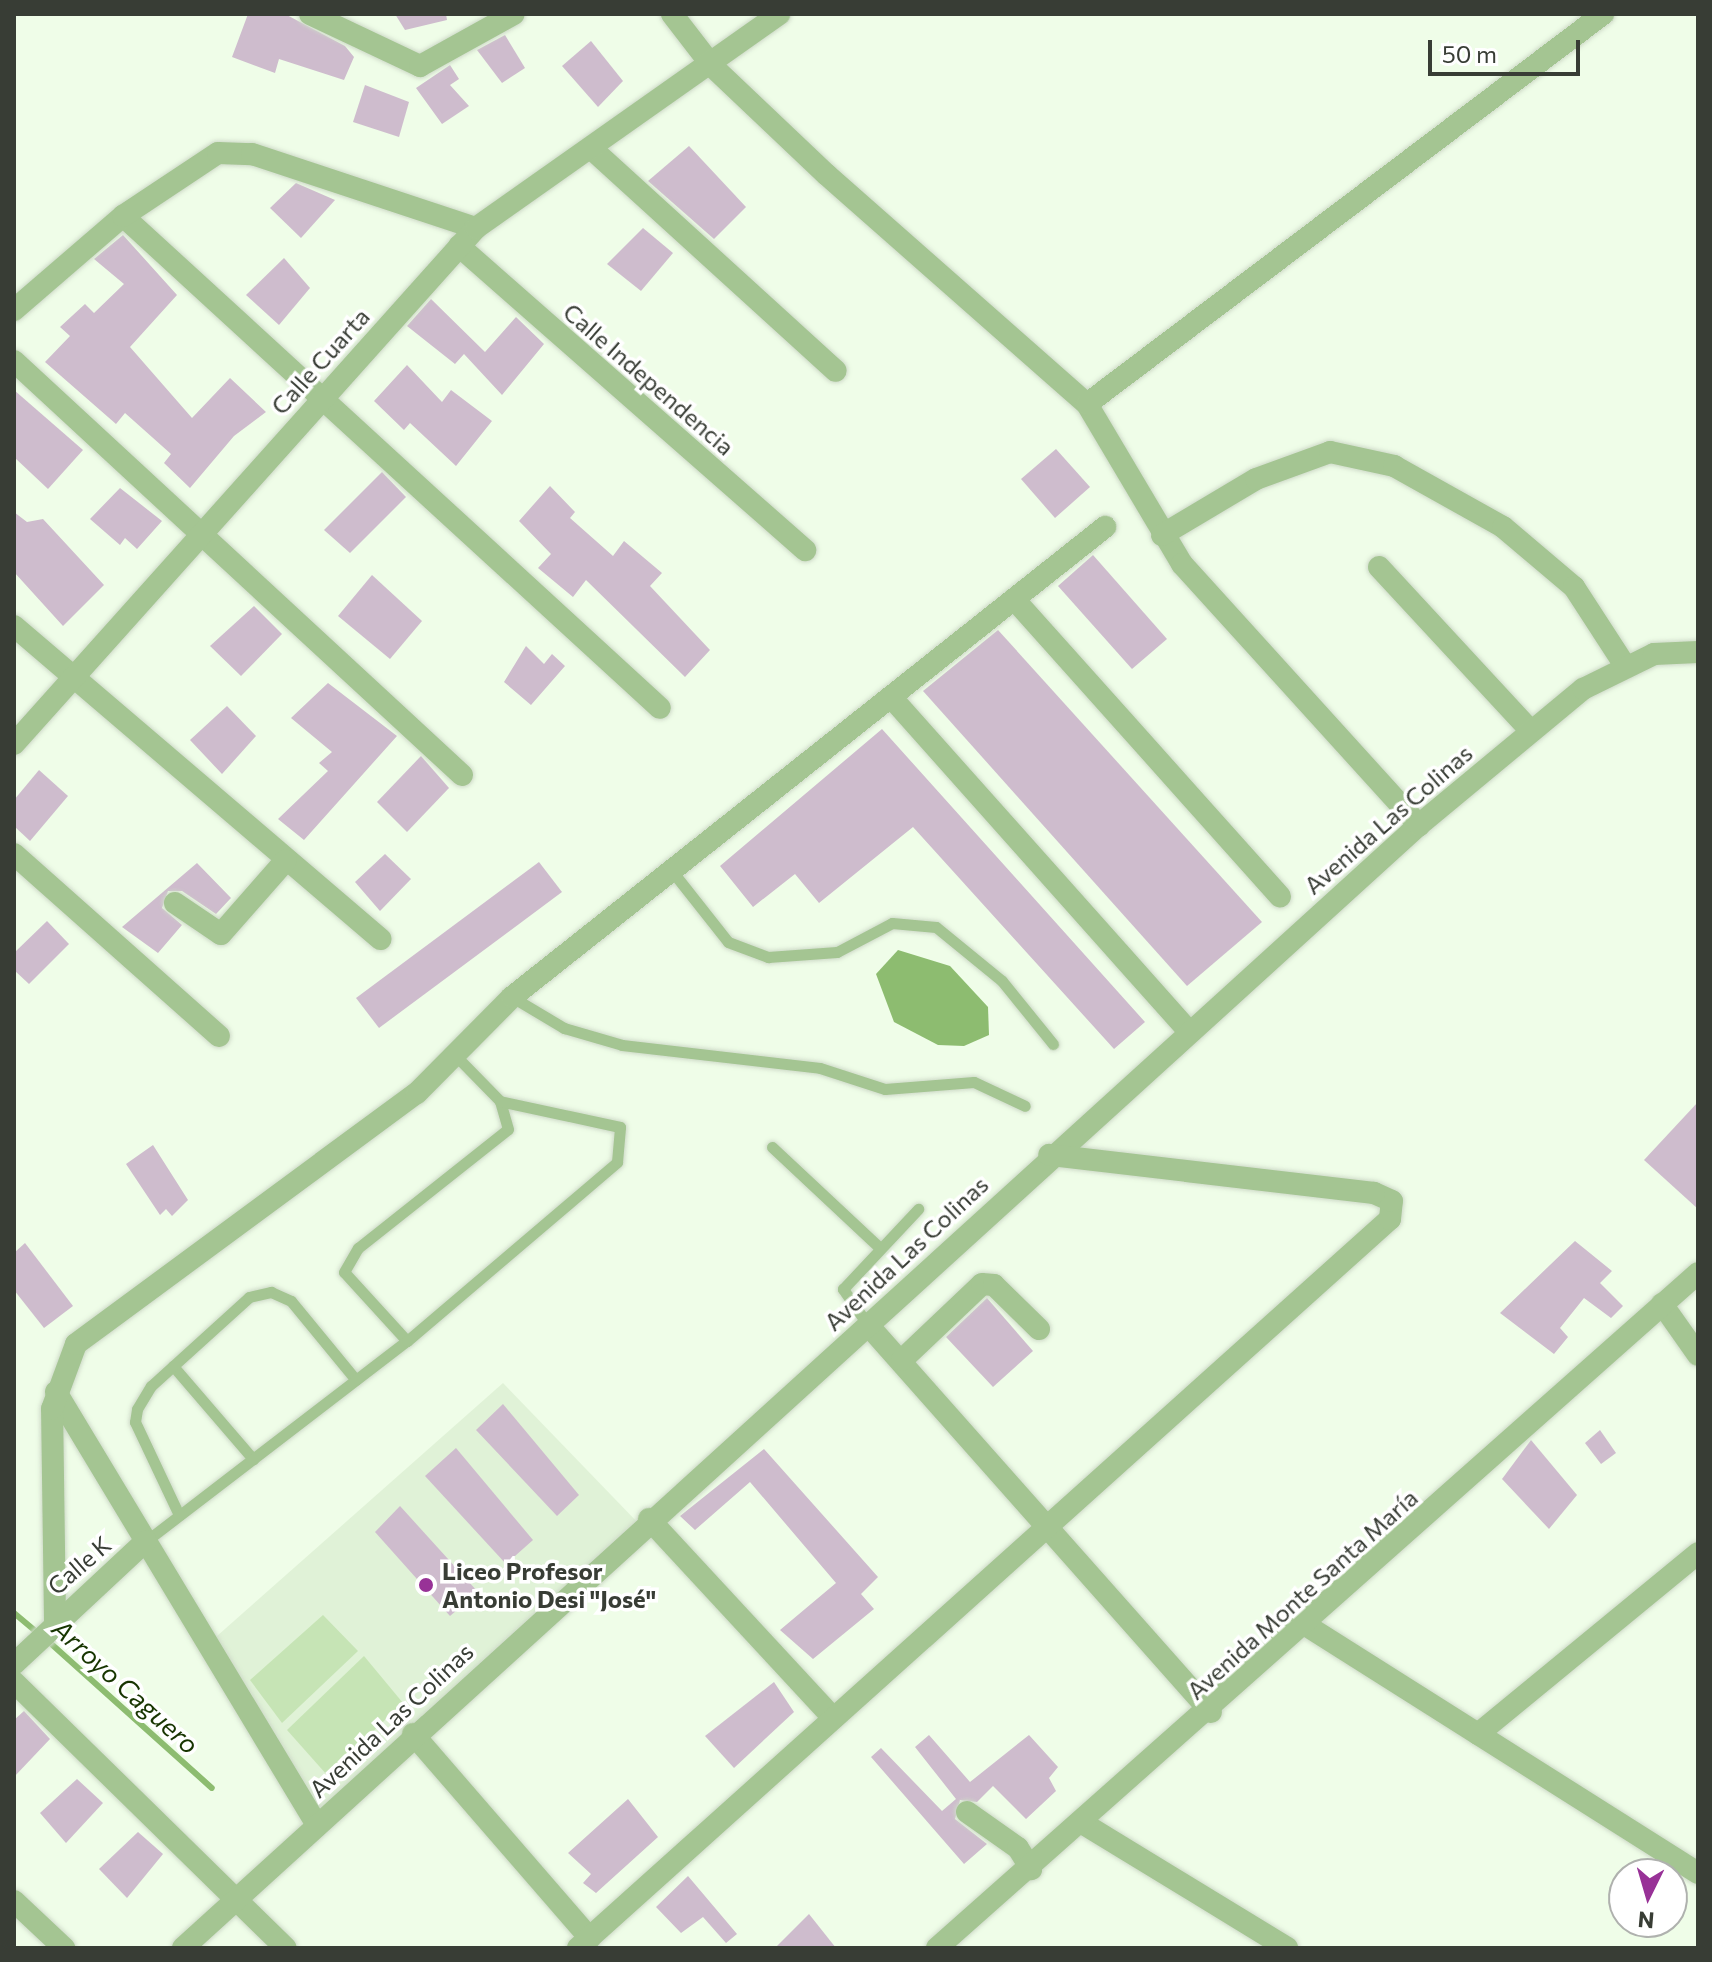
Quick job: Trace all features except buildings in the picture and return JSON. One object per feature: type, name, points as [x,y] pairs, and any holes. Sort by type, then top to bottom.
[{"type":"street","points":[[310,14],[420,66],[514,14]]},
{"type":"street","points":[[672,14],[712,66],[1087,404],[1162,535],[1419,825]]},
{"type":"street","name":"Calle Cuarta","points":[[14,744],[73,681],[197,536],[476,228],[712,66],[779,14]]},
{"type":"street","points":[[1087,404],[1603,14]]},
{"type":"street","points":[[593,150],[836,371]]},
{"type":"street","points":[[14,310],[123,216],[218,153],[235,151],[476,228]]},
{"type":"street","points":[[123,216],[660,708]]},
{"type":"street","name":"Calle Independencia","points":[[459,246],[805,550]]},
{"type":"street","points":[[14,361],[197,536],[462,775]]},
{"type":"street","points":[[1162,535],[1256,479],[1330,452],[1394,466],[1503,527],[1574,587],[1626,667]]},
{"type":"street","points":[[51,1624],[56,1392],[76,1344],[417,1093],[512,997],[1105,527]]},
{"type":"street","points":[[1379,567],[1531,731]]},
{"type":"street","points":[[1014,599],[1280,896]]},
{"type":"street","points":[[14,626],[73,681],[381,939]]},
{"type":"street","name":"Avenida Las Colinas","points":[[183,1948],[649,1519],[868,1325],[1049,1155],[1419,825],[1583,689],[1654,654],[1698,652]]},
{"type":"street","points":[[891,697],[1188,1030]]},
{"type":"street","points":[[14,854],[219,1036]]},
{"type":"street","points":[[175,903],[221,934],[286,860]]},
{"type":"street","points":[[413,1734],[584,1943],[833,1718],[1050,1528],[1390,1219],[1392,1201],[1374,1193],[1049,1155]]},
{"type":"street","name":"Avenida Monte Santa María","points":[[937,1948],[1211,1712],[1304,1624],[1698,1273]]},
{"type":"street","points":[[902,1360],[982,1284],[994,1285],[1039,1329]]},
{"type":"street","points":[[1662,1304],[1698,1355]]},
{"type":"street","points":[[868,1325],[1211,1712]]},
{"type":"street","points":[[56,1392],[317,1825]]},
{"type":"street","points":[[649,1519],[833,1718]]},
{"type":"street","name":"Calle K","points":[[22,1656],[51,1624],[146,1541]]},
{"type":"street","points":[[1478,1734],[1698,1553]]},
{"type":"street","points":[[1304,1624],[1698,1873]]},
{"type":"street","points":[[14,1682],[241,1897],[286,1948]]},
{"type":"street","points":[[967,1812],[1018,1848],[1031,1869]]},
{"type":"street","points":[[1084,1824],[1287,1948]]},
{"type":"street","points":[[14,1901],[64,1948]]},
{"type":"lane","points":[[672,871],[728,942],[768,957],[837,952],[892,923],[936,927],[1002,981],[1053,1044]]},
{"type":"lane","points":[[512,997],[564,1028],[622,1045],[820,1068],[885,1089],[974,1082],[1025,1106]]},
{"type":"lane","points":[[407,1341],[344,1272],[348,1258],[508,1129],[500,1101],[455,1055]]},
{"type":"lane","points":[[146,1541],[407,1341],[617,1162],[620,1127],[500,1101]]},
{"type":"lane","points":[[772,1147],[880,1248]]},
{"type":"lane","points":[[868,1325],[843,1289],[918,1209]]},
{"type":"lane","points":[[179,1515],[135,1422],[151,1386],[249,1297],[271,1292],[291,1301],[356,1380]]},
{"type":"lane","points":[[173,1366],[253,1459]]},
{"type":"shaded area","points":[[898,950],[950,966],[988,1007],[989,1035],[964,1046],[938,1045],[894,1022],[876,974]]},
{"type":"shaded area","name":"Liceo Profesor Antonio Desi \"José\"","points":[[503,1383],[641,1526],[317,1825],[208,1644]]},
{"type":"shaded area","points":[[323,1615],[358,1651],[282,1723],[250,1680]]},
{"type":"shaded area","points":[[364,1656],[403,1703],[327,1775],[287,1730]]},
{"type":"waterway","name":"Arroyo Caguero","points":[[14,1613],[39,1634]]},
{"type":"waterway","name":"Arroyo Caguero","points":[[48,1641],[212,1788]]},
{"type":"place","name":"Liceo Profesor Antonio Desi \"José\"","points":[[426,1585]]}]
